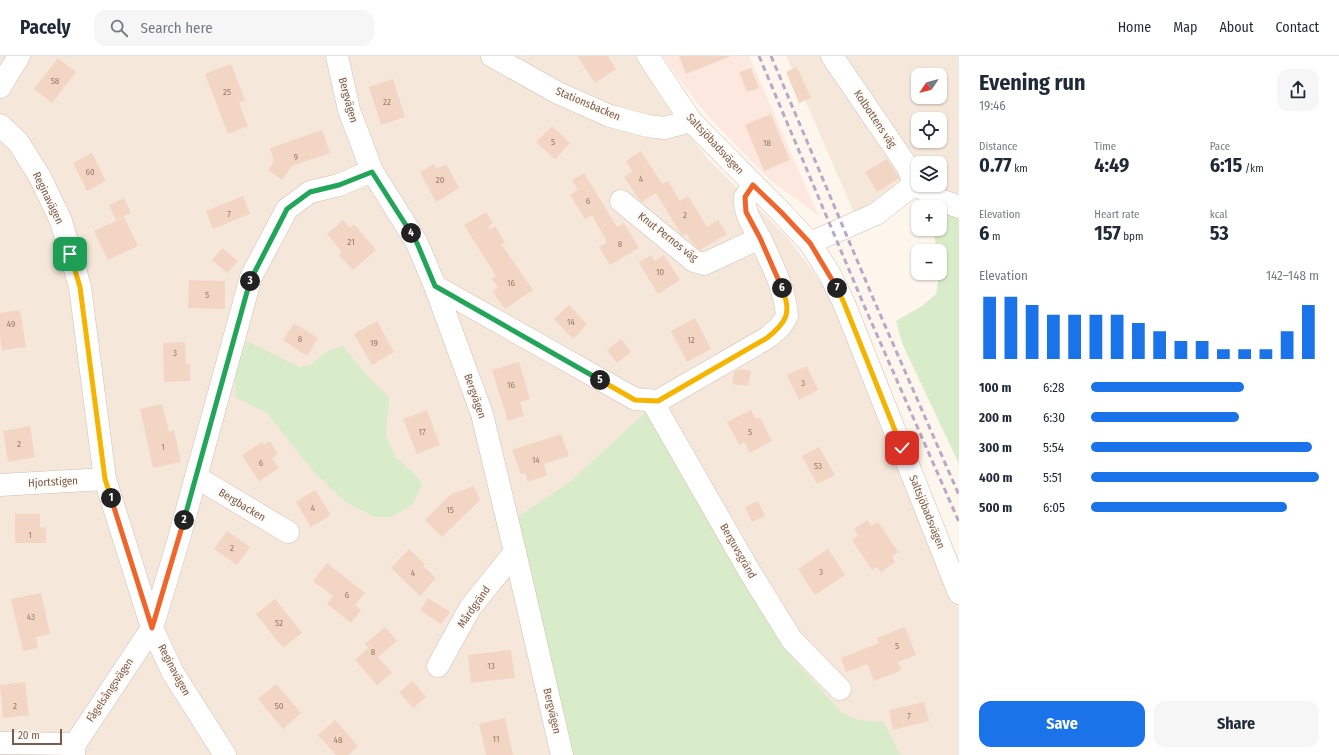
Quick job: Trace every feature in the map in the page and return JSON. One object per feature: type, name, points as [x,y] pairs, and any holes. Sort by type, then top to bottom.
[{"type":"street","points":[[0,87],[19,56]]},
{"type":"street","name":"Bergvägen","points":[[337,56],[349,110],[372,172],[417,243],[435,286],[482,414],[562,755]]},
{"type":"street","name":"Stationsbacken","points":[[492,56],[558,93],[610,116],[648,126],[664,128],[691,121]]},
{"type":"street","name":"Saltsjöbadsvägen","points":[[648,56],[691,121],[810,243],[829,273],[844,303],[959,593]]},
{"type":"street","name":"Kolbottens väg","points":[[832,56],[907,166],[911,175]]},
{"type":"street","name":"Reginavägen","points":[[0,125],[18,142],[40,177],[61,221],[80,287],[105,479],[152,628],[173,673],[225,755]]},
{"type":"street","points":[[152,628],[196,478],[251,277],[287,209],[310,192],[339,185],[372,172]]},
{"type":"street","points":[[435,286],[635,400],[658,401],[767,338],[780,327],[787,316],[783,290],[760,238],[746,212],[744,202],[745,197],[753,185]]},
{"type":"street","points":[[810,243],[876,214],[911,187]]},
{"type":"street","points":[[927,192],[938,199],[959,207]]},
{"type":"street","name":"Knut Pernos väg","points":[[621,201],[694,260],[704,264],[760,238]]},
{"type":"street","name":"Berguvsgränd","points":[[652,401],[751,574],[792,640],[840,689]]},
{"type":"street","name":"Bergbacken","points":[[196,478],[288,532]]},
{"type":"street","name":"Hjortstigen","points":[[0,485],[105,479]]},
{"type":"street","name":"Mårdgränd","points":[[438,666],[470,608],[515,552]]},
{"type":"street","name":"Fågelsångsvägen","points":[[75,749],[152,628]]},
{"type":"street","points":[[0,744],[75,749]]},
{"type":"shaded area","points":[[0,56],[635,56],[663,101],[708,159],[787,237],[820,281],[842,315],[956,595],[959,607],[959,755],[0,755]]},
{"type":"shaded area","points":[[663,56],[749,56],[818,215],[771,181],[709,117],[686,89]]},
{"type":"shaded area","points":[[786,56],[959,56],[959,197],[935,192],[947,192],[947,156],[911,156],[911,192],[920,192],[855,215]]},
{"type":"green space","points":[[947,215],[959,216],[959,464],[902,343],[896,321],[922,306],[936,294],[938,280],[947,280],[947,244],[936,244],[934,236],[947,236]]},
{"type":"green space","points":[[247,341],[299,367],[310,365],[328,351],[343,346],[369,378],[389,397],[386,435],[396,458],[413,472],[422,484],[413,504],[391,517],[375,517],[345,502],[311,469],[267,413],[235,397],[236,369]]},
{"type":"green space","points":[[647,411],[782,646],[841,712],[858,720],[884,722],[900,755],[572,755],[516,518],[570,482]]},
{"type":"building","points":[[577,56],[608,56],[616,69],[595,83]]},
{"type":"building","points":[[679,56],[729,56],[729,57],[686,74]]},
{"type":"building","points":[[58,58],[76,72],[52,103],[34,89]]},
{"type":"building","points":[[231,64],[245,100],[239,103],[248,126],[228,134],[205,74]]},
{"type":"building","points":[[797,67],[811,98],[799,103],[786,72]]},
{"type":"building","points":[[751,68],[759,88],[747,92],[739,72]]},
{"type":"building","points":[[393,79],[405,117],[381,125],[369,87]]},
{"type":"building","points":[[771,114],[790,160],[764,171],[745,125]]},
{"type":"building","points":[[552,126],[570,143],[555,159],[536,142]]},
{"type":"building","points":[[322,130],[330,153],[292,166],[282,180],[268,170],[274,161],[270,148]]},
{"type":"building","points":[[641,151],[662,184],[668,181],[680,201],[688,196],[707,227],[718,220],[727,234],[700,250],[693,244],[686,233],[683,236],[681,234],[656,193],[642,202],[624,177],[632,172],[626,161]]},
{"type":"building","points":[[92,153],[106,181],[87,191],[73,163]]},
{"type":"building","points":[[887,159],[899,178],[877,192],[865,172]]},
{"type":"building","points":[[434,164],[437,169],[446,164],[459,188],[436,202],[420,172]]},
{"type":"building","points":[[584,173],[617,227],[624,223],[639,248],[610,265],[599,247],[607,242],[592,215],[585,219],[570,195],[578,190],[572,180]]},
{"type":"building","points":[[243,196],[250,214],[213,229],[206,211]]},
{"type":"building","points":[[124,198],[131,213],[116,220],[109,205]]},
{"type":"building","points":[[486,212],[493,223],[488,228],[490,229],[495,226],[505,242],[501,244],[533,290],[505,309],[493,292],[498,288],[492,279],[496,276],[464,225]]},
{"type":"building","points":[[124,217],[138,246],[108,260],[94,231]]},
{"type":"building","points":[[343,220],[350,228],[354,224],[376,250],[353,270],[339,255],[342,252],[327,234]]},
{"type":"building","points":[[222,248],[238,261],[227,273],[212,260]]},
{"type":"building","points":[[651,255],[655,261],[664,255],[680,280],[658,294],[639,263]]},
{"type":"building","points":[[189,280],[225,281],[225,309],[188,308]]},
{"type":"building","points":[[569,305],[587,324],[573,339],[554,319]]},
{"type":"building","points":[[20,310],[26,347],[2,350],[0,313]]},
{"type":"building","points":[[695,318],[711,349],[687,362],[671,331]]},
{"type":"building","points":[[377,321],[394,352],[372,365],[354,334]]},
{"type":"building","points":[[294,323],[318,338],[307,356],[283,340]]},
{"type":"building","points":[[621,339],[631,352],[617,363],[607,350]]},
{"type":"building","points":[[185,342],[186,364],[190,363],[190,381],[164,382],[163,343]]},
{"type":"building","points":[[519,362],[530,399],[520,402],[524,416],[508,421],[492,370]]},
{"type":"building","points":[[807,366],[818,390],[799,400],[787,375]]},
{"type":"building","points":[[739,369],[751,371],[748,386],[732,384],[734,372]]},
{"type":"building","points":[[162,404],[169,432],[174,430],[181,462],[153,468],[140,409]]},
{"type":"building","points":[[427,410],[440,445],[417,454],[403,419]]},
{"type":"building","points":[[751,410],[756,419],[760,417],[772,441],[750,453],[744,442],[739,445],[727,422]]},
{"type":"building","points":[[30,426],[35,457],[8,462],[3,431]]},
{"type":"building","points":[[561,434],[569,456],[544,464],[547,475],[528,482],[525,473],[521,474],[512,450]]},
{"type":"building","points":[[270,441],[278,454],[272,458],[279,468],[259,481],[242,455],[262,442],[264,445]]},
{"type":"building","points":[[819,447],[835,475],[817,484],[802,456]]},
{"type":"building","points":[[474,486],[480,500],[442,537],[425,520],[450,495]]},
{"type":"building","points":[[315,490],[331,515],[311,527],[296,502]]},
{"type":"building","points":[[758,501],[765,516],[752,522],[745,507]]},
{"type":"building","points":[[15,514],[40,514],[40,527],[46,528],[46,543],[15,543]]},
{"type":"building","points":[[867,520],[871,526],[878,522],[898,552],[892,557],[895,562],[881,572],[877,567],[872,570],[852,540],[858,536],[854,529]]},
{"type":"building","points":[[227,531],[250,547],[237,565],[214,549]]},
{"type":"building","points":[[409,549],[425,564],[423,566],[436,578],[420,596],[391,568]]},
{"type":"building","points":[[828,549],[845,575],[815,595],[798,569]]},
{"type":"building","points":[[327,563],[365,593],[355,605],[361,610],[351,623],[327,604],[333,596],[313,581]]},
{"type":"building","points":[[41,593],[50,634],[36,637],[38,648],[23,651],[11,599]]},
{"type":"building","points":[[428,598],[450,612],[441,624],[420,610]]},
{"type":"building","points":[[275,599],[302,633],[283,648],[256,614]]},
{"type":"building","points":[[385,627],[397,641],[378,657],[392,673],[377,685],[355,660],[368,648],[365,644]]},
{"type":"building","points":[[905,627],[916,655],[898,662],[902,670],[874,681],[867,664],[846,672],[841,658],[879,643],[877,638]]},
{"type":"building","points":[[511,650],[515,678],[471,683],[468,655]]},
{"type":"building","points":[[413,681],[426,697],[413,708],[399,692]]},
{"type":"building","points":[[25,682],[29,715],[3,718],[0,685]]},
{"type":"building","points":[[276,684],[301,713],[283,729],[258,699]]},
{"type":"building","points":[[924,702],[929,721],[893,730],[889,710]]},
{"type":"building","points":[[505,718],[513,755],[486,755],[479,724]]},
{"type":"building","points":[[335,720],[358,746],[348,755],[336,755],[318,735]]},
{"type":"railway","points":[[759,56],[863,303],[959,522]]},
{"type":"railway","points":[[771,56],[873,298],[959,495]]},
{"type":"route","points":[[70,254],[80,287],[105,479],[152,628],[178,542],[251,277],[287,209],[310,192],[339,185],[372,172],[417,243],[435,286],[635,400],[658,401],[767,338],[780,327],[787,316],[783,290],[760,238],[746,212],[744,202],[745,197],[753,185],[810,243],[829,273],[844,303],[902,448]]}]
